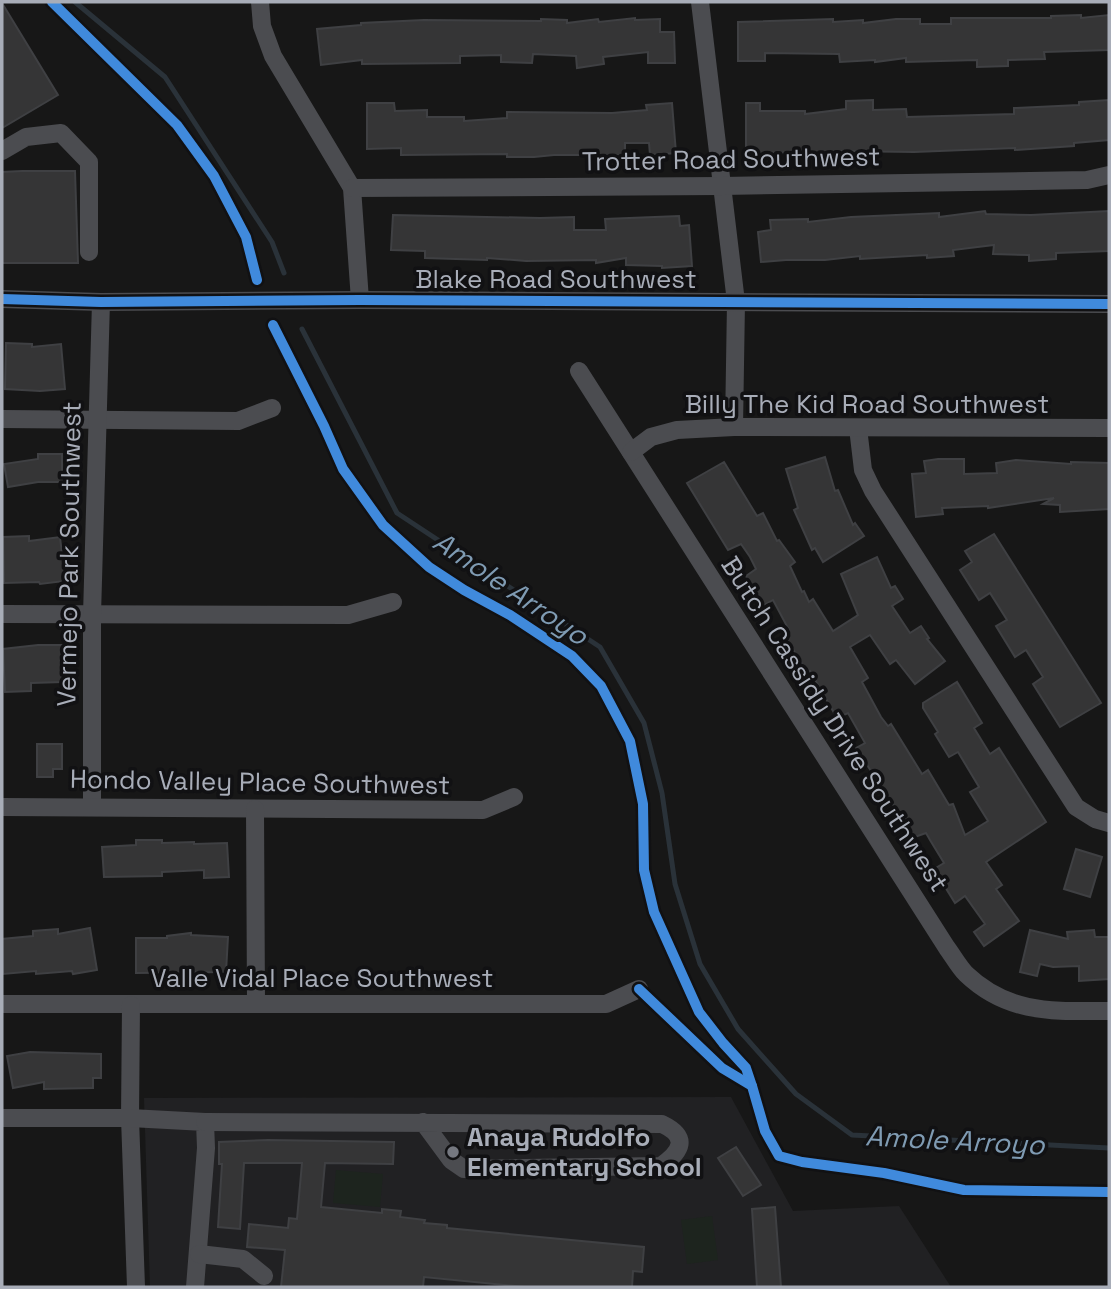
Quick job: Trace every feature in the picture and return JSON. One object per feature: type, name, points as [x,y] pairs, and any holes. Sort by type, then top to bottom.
[{"type":"street","points":[[260,2],[262,26],[273,56],[352,188],[360,300]]},
{"type":"street","points":[[700,2],[736,302],[734,427]]},
{"type":"street","points":[[2,151],[26,137],[61,133],[89,162],[89,252]]},
{"type":"street","name":"Trotter Road Southwest","points":[[352,188],[1087,180],[1109,175]]},
{"type":"street","name":"Blake Road Southwest","points":[[2,299],[101,302],[360,300],[1109,304]]},
{"type":"street","name":"Vermejo Park Southwest","points":[[92,806],[92,614],[101,302]]},
{"type":"street","name":"Butch Cassidy Drive Southwest","points":[[579,371],[966,974],[992,993],[1017,1005],[1041,1011],[1109,1011]]},
{"type":"street","points":[[2,419],[238,421],[272,408]]},
{"type":"street","name":"Billy The Kid Road Southwest","points":[[631,452],[651,437],[677,430],[734,427],[1109,428]]},
{"type":"street","points":[[858,428],[863,470],[873,491],[1076,807],[1094,820],[1109,822]]},
{"type":"street","points":[[2,614],[348,615],[393,602]]},
{"type":"street","name":"Hondo Valley Place Southwest","points":[[2,807],[483,810],[514,797]]},
{"type":"street","points":[[255,809],[256,1003]]},
{"type":"street","name":"Valle Vidal Place Southwest","points":[[2,1004],[606,1004],[639,989]]},
{"type":"street","points":[[131,1005],[130,1118],[136,1287]]},
{"type":"street","points":[[2,1118],[130,1118],[205,1122],[423,1122],[662,1124],[673,1129],[680,1145],[677,1154],[662,1166],[464,1169],[451,1160],[423,1122]]},
{"type":"street","points":[[195,1287],[206,1148],[205,1122]]},
{"type":"street","points":[[199,1254],[243,1259],[264,1276]]},
{"type":"shaded area","name":"Anaya Rudolfo Elementary School","points":[[731,1097],[793,1211],[899,1206],[951,1287],[150,1287],[144,1098]]},
{"type":"shaded area","points":[[336,1170],[383,1174],[380,1207],[333,1203]]},
{"type":"shaded area","points":[[712,1216],[718,1260],[687,1264],[681,1220]]},
{"type":"building","points":[[2,3],[58,95],[2,128]]},
{"type":"building","points":[[1081,15],[1081,18],[1109,15],[1109,50],[1044,52],[1045,59],[1008,60],[1008,66],[977,67],[977,60],[906,62],[906,58],[875,62],[840,62],[839,54],[765,53],[765,61],[738,61],[738,22],[833,19],[833,22],[863,20],[863,23],[920,19],[920,24],[951,24],[951,18],[1051,18]]},
{"type":"building","points":[[541,19],[567,20],[567,23],[660,19],[660,32],[674,32],[675,63],[648,63],[648,52],[603,57],[604,64],[577,68],[576,56],[533,54],[532,63],[501,62],[501,55],[460,56],[460,63],[362,64],[362,60],[321,65],[317,29],[361,23],[424,20]]},
{"type":"building","points":[[873,100],[873,110],[906,109],[907,117],[1014,114],[1014,108],[1079,105],[1079,102],[1109,100],[1109,140],[1074,143],[1074,146],[1015,150],[842,151],[816,155],[816,152],[746,153],[746,103],[760,103],[760,111],[805,111],[805,114],[846,109],[846,101]]},
{"type":"building","points":[[367,103],[394,103],[395,111],[427,110],[427,117],[464,117],[464,121],[507,118],[507,112],[612,113],[647,110],[646,105],[672,103],[676,153],[650,155],[649,143],[625,143],[625,155],[401,155],[401,148],[367,149]]},
{"type":"building","points":[[75,171],[78,263],[2,263],[2,172]]},
{"type":"building","points":[[985,211],[986,214],[1031,215],[1109,211],[1109,251],[1056,253],[1056,259],[1029,261],[1029,255],[993,254],[994,245],[953,250],[954,256],[927,258],[927,255],[860,259],[860,256],[761,262],[758,232],[771,230],[770,220],[808,219],[808,222],[939,213],[939,217]]},
{"type":"building","points":[[393,215],[574,217],[574,230],[606,230],[605,219],[679,216],[680,226],[689,225],[692,266],[662,268],[626,265],[626,258],[596,263],[596,260],[425,258],[425,251],[391,250]]},
{"type":"building","points":[[6,343],[32,344],[32,347],[61,344],[65,389],[5,389]]},
{"type":"building","points":[[38,454],[62,454],[62,482],[38,482],[8,487],[4,464],[38,459]]},
{"type":"building","points":[[825,457],[835,491],[838,490],[853,525],[855,523],[864,536],[823,562],[815,548],[812,550],[794,510],[798,508],[786,469]]},
{"type":"building","points":[[964,459],[964,474],[997,473],[996,463],[1016,460],[1071,464],[1109,463],[1109,509],[1060,512],[1060,505],[1043,504],[1054,498],[988,508],[942,508],[943,514],[916,517],[912,474],[926,473],[924,461]]},
{"type":"building","points":[[724,462],[757,516],[763,513],[777,541],[779,540],[795,562],[790,566],[802,592],[804,591],[809,602],[813,599],[833,631],[858,615],[841,574],[877,557],[891,588],[895,586],[903,599],[892,606],[910,633],[921,626],[929,638],[927,639],[945,661],[915,684],[896,660],[890,664],[870,635],[850,647],[868,678],[862,682],[881,717],[888,726],[891,724],[922,774],[928,770],[949,805],[953,804],[965,835],[988,821],[970,792],[979,787],[958,752],[949,757],[923,708],[923,703],[957,682],[982,723],[974,728],[990,754],[999,748],[1046,822],[986,862],[1002,885],[996,889],[1019,921],[984,946],[974,932],[985,924],[965,896],[955,903],[934,869],[944,863],[926,833],[912,838],[905,819],[903,820],[856,748],[865,743],[848,713],[837,718],[810,671],[807,672],[783,633],[789,630],[773,600],[764,605],[746,576],[756,569],[750,557],[741,544],[728,550],[687,483]]},
{"type":"building","points":[[994,534],[1101,703],[1060,727],[1033,684],[1043,677],[1026,650],[1015,657],[996,626],[1007,620],[990,593],[979,600],[960,570],[972,562],[965,551]]},
{"type":"building","points":[[29,536],[29,541],[60,537],[65,581],[40,584],[4,583],[3,537]]},
{"type":"building","points":[[62,645],[62,682],[31,683],[31,691],[5,692],[3,649]]},
{"type":"building","points":[[37,744],[62,744],[62,769],[53,769],[53,777],[37,777]]},
{"type":"building","points":[[136,840],[162,840],[162,843],[227,843],[229,877],[204,878],[204,870],[162,872],[162,876],[104,877],[102,847],[136,845]]},
{"type":"building","points":[[1076,849],[1102,857],[1090,897],[1064,889]]},
{"type":"building","points":[[90,928],[97,970],[73,974],[72,971],[36,974],[36,971],[3,974],[2,939],[33,936],[33,931],[58,929],[58,934]]},
{"type":"building","points":[[1030,930],[1068,939],[1067,932],[1094,930],[1095,937],[1109,937],[1109,979],[1079,981],[1079,966],[1053,967],[1040,964],[1037,976],[1020,972]]},
{"type":"building","points":[[191,933],[228,937],[226,972],[136,973],[136,938],[167,938]]},
{"type":"building","points":[[30,1052],[101,1054],[101,1078],[93,1078],[93,1088],[44,1089],[44,1082],[13,1088],[7,1056]]},
{"type":"building","points":[[219,1142],[394,1142],[393,1164],[325,1163],[321,1207],[382,1213],[382,1209],[401,1211],[400,1217],[447,1225],[447,1228],[644,1247],[642,1272],[633,1271],[632,1287],[525,1287],[424,1277],[423,1287],[281,1287],[285,1250],[247,1247],[249,1224],[288,1228],[289,1218],[297,1219],[302,1163],[244,1163],[240,1229],[218,1227],[222,1164],[219,1164]]},
{"type":"building","points":[[736,1147],[761,1185],[743,1196],[718,1158]]},
{"type":"building","points":[[775,1207],[781,1287],[757,1287],[752,1209]]},
{"type":"waterway","name":"Amole Arroyo","points":[[75,2],[165,77],[272,242],[284,273]]},
{"type":"waterway","name":"Amole Arroyo","points":[[302,329],[397,513],[600,647],[644,723],[662,793],[675,884],[700,964],[738,1029],[796,1094],[852,1135],[1109,1148]]},
{"type":"cycle path","points":[[52,2],[177,125],[214,176],[246,237],[257,280]]},
{"type":"cycle path","points":[[2,299],[101,302],[360,300],[1109,304]]},
{"type":"cycle path","points":[[273,325],[343,469],[383,525],[429,567],[572,656],[601,686],[630,741],[643,804],[644,870],[654,912],[699,1012],[746,1068],[752,1086]]},
{"type":"cycle path","points":[[639,989],[722,1068],[752,1086],[765,1131],[779,1156],[802,1162],[884,1173],[964,1190],[1109,1192]]},
{"type":"place","name":"Anaya Rudolfo Elementary School","points":[[453,1152]]}]
